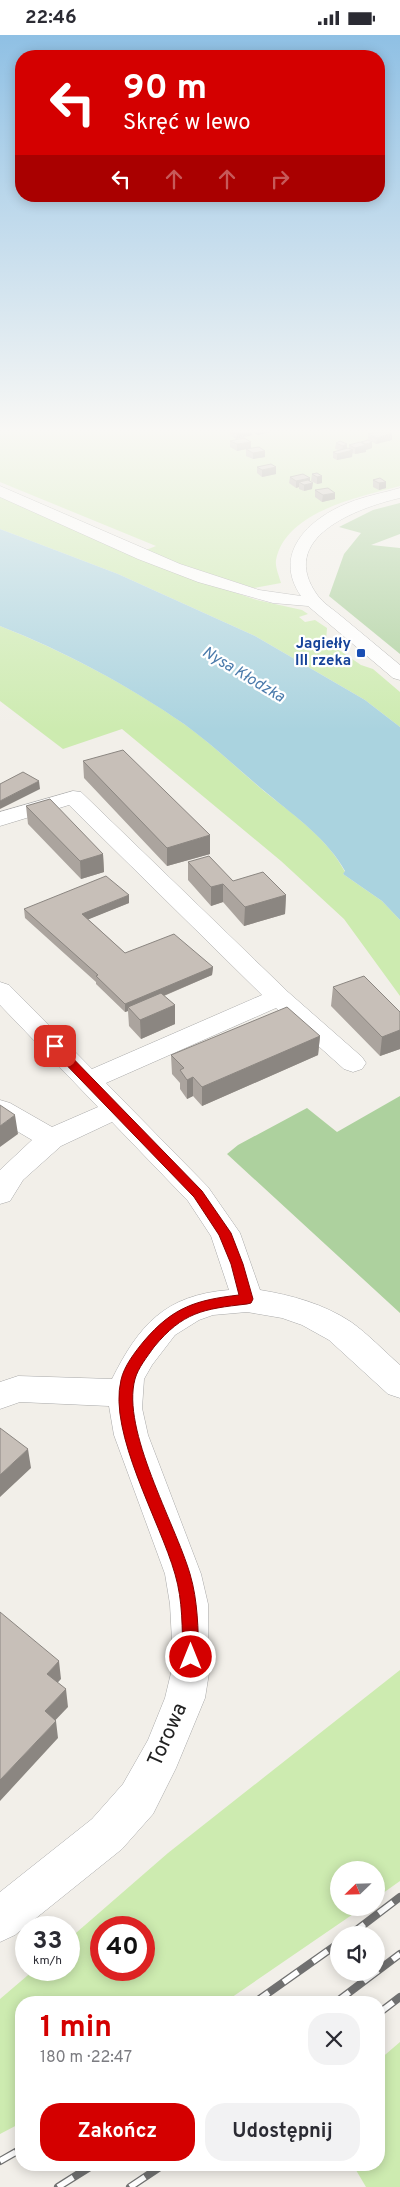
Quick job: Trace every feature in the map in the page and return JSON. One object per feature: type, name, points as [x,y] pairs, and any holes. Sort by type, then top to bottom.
[{"type":"street","points":[[84,529],[127,549],[202,577],[287,602],[312,601]]},
{"type":"street","points":[[316,529],[304,542],[298,561],[298,579],[312,601],[400,674]]},
{"type":"street","points":[[0,819],[73,797],[280,997],[353,1063]]},
{"type":"street","points":[[0,990],[198,1194],[225,1233],[237,1264],[247,1299]]},
{"type":"street","points":[[89,1081],[144,1055],[280,997]]},
{"type":"street","points":[[0,1109],[52,1139]]},
{"type":"street","points":[[0,1194],[12,1173],[52,1139],[117,1109]]},
{"type":"street","name":"Torowa","points":[[2,1915],[107,1834],[138,1799],[162,1754],[185,1699],[190,1673],[189,1604],[178,1557],[131,1435],[125,1409],[128,1379],[140,1356],[164,1326],[188,1311],[205,1305],[247,1299],[283,1306],[313,1316],[340,1331],[400,1385]]},
{"type":"street","points":[[0,1396],[18,1389],[127,1393]]},
{"type":"green space","points":[[1,529],[77,529],[166,569],[257,600],[302,610],[308,614],[299,617],[305,622],[315,620],[327,628],[326,641],[361,665],[373,669],[400,692],[400,727],[365,700],[255,636],[118,574]]},
{"type":"green space","points":[[116,529],[294,529],[283,543],[276,560],[281,583],[254,588],[172,562],[146,550],[156,546]]},
{"type":"green space","points":[[348,529],[400,529],[400,534],[371,545],[400,548],[400,654],[329,596],[344,554],[361,533]]},
{"type":"green space","points":[[0,626],[47,646],[95,670],[163,710],[205,740],[320,838],[338,860],[345,872],[343,874],[382,901],[400,920],[400,996],[344,919],[281,861],[122,729],[63,749],[0,701]]},
{"type":"green space","points":[[400,1096],[400,1313],[227,1154],[238,1145],[307,1108],[337,1132]]},
{"type":"green space","points":[[400,1670],[400,1881],[385,1892],[385,1861],[330,1861],[330,1916],[350,1916],[336,1926],[330,1926],[330,1930],[234,1996],[15,1996],[15,2126],[0,2134],[0,1999],[21,1981],[80,1981],[80,1929],[90,1921],[90,1981],[155,1981],[155,1916],[95,1916],[168,1853]]},
{"type":"green space","points":[[400,2042],[400,2187],[366,2187],[357,2171],[385,2171],[385,2055]]},
{"type":"water","name":"Nysa Kłodzka","points":[[1,529],[118,574],[255,636],[365,700],[400,727],[400,920],[382,901],[343,874],[345,871],[338,860],[311,829],[184,724],[141,696],[95,670],[47,646],[0,626]]},
{"type":"building","points":[[123,750],[210,835],[167,848],[83,761]]},
{"type":"building","points":[[23,772],[39,781],[0,801],[0,784]]},
{"type":"building","points":[[50,799],[103,854],[80,861],[26,806]]},
{"type":"building","points":[[209,856],[233,881],[263,872],[286,895],[245,907],[223,884],[211,887],[188,862]]},
{"type":"building","points":[[106,876],[129,895],[82,914],[125,953],[174,934],[213,967],[125,1004],[96,976],[98,975],[24,909]]},
{"type":"building","points":[[364,976],[400,1012],[400,1030],[382,1037],[333,987]]},
{"type":"building","points":[[161,993],[175,1005],[140,1020],[128,1007]]},
{"type":"building","points":[[287,1007],[320,1036],[202,1087],[193,1077],[187,1080],[180,1070],[184,1068],[171,1055]]},
{"type":"building","points":[[0,1105],[15,1115],[0,1126]]},
{"type":"building","points":[[0,1428],[28,1449],[0,1475]]},
{"type":"building","points":[[0,1612],[59,1661],[47,1674],[66,1689],[45,1711],[56,1721],[0,1780]]},
{"type":"railway","points":[[362,1926],[400,1897]]},
{"type":"railway","points":[[264,1996],[330,1949]]},
{"type":"railway","points":[[344,1996],[400,1954]]},
{"type":"railway","points":[[385,2008],[400,1997]]},
{"type":"railway","points":[[0,2161],[15,2152]]},
{"type":"railway","points":[[58,2187],[83,2171]]},
{"type":"railway","points":[[130,2187],[154,2171]]},
{"type":"place","name":"Jagiełły III rzeka","points":[[361,653]]},
{"type":"route","points":[[55,1046],[198,1194],[225,1233],[237,1264],[247,1299],[213,1303],[188,1311],[164,1326],[140,1356],[128,1379],[125,1409],[131,1435],[183,1574],[189,1604],[191,1657]]}]
